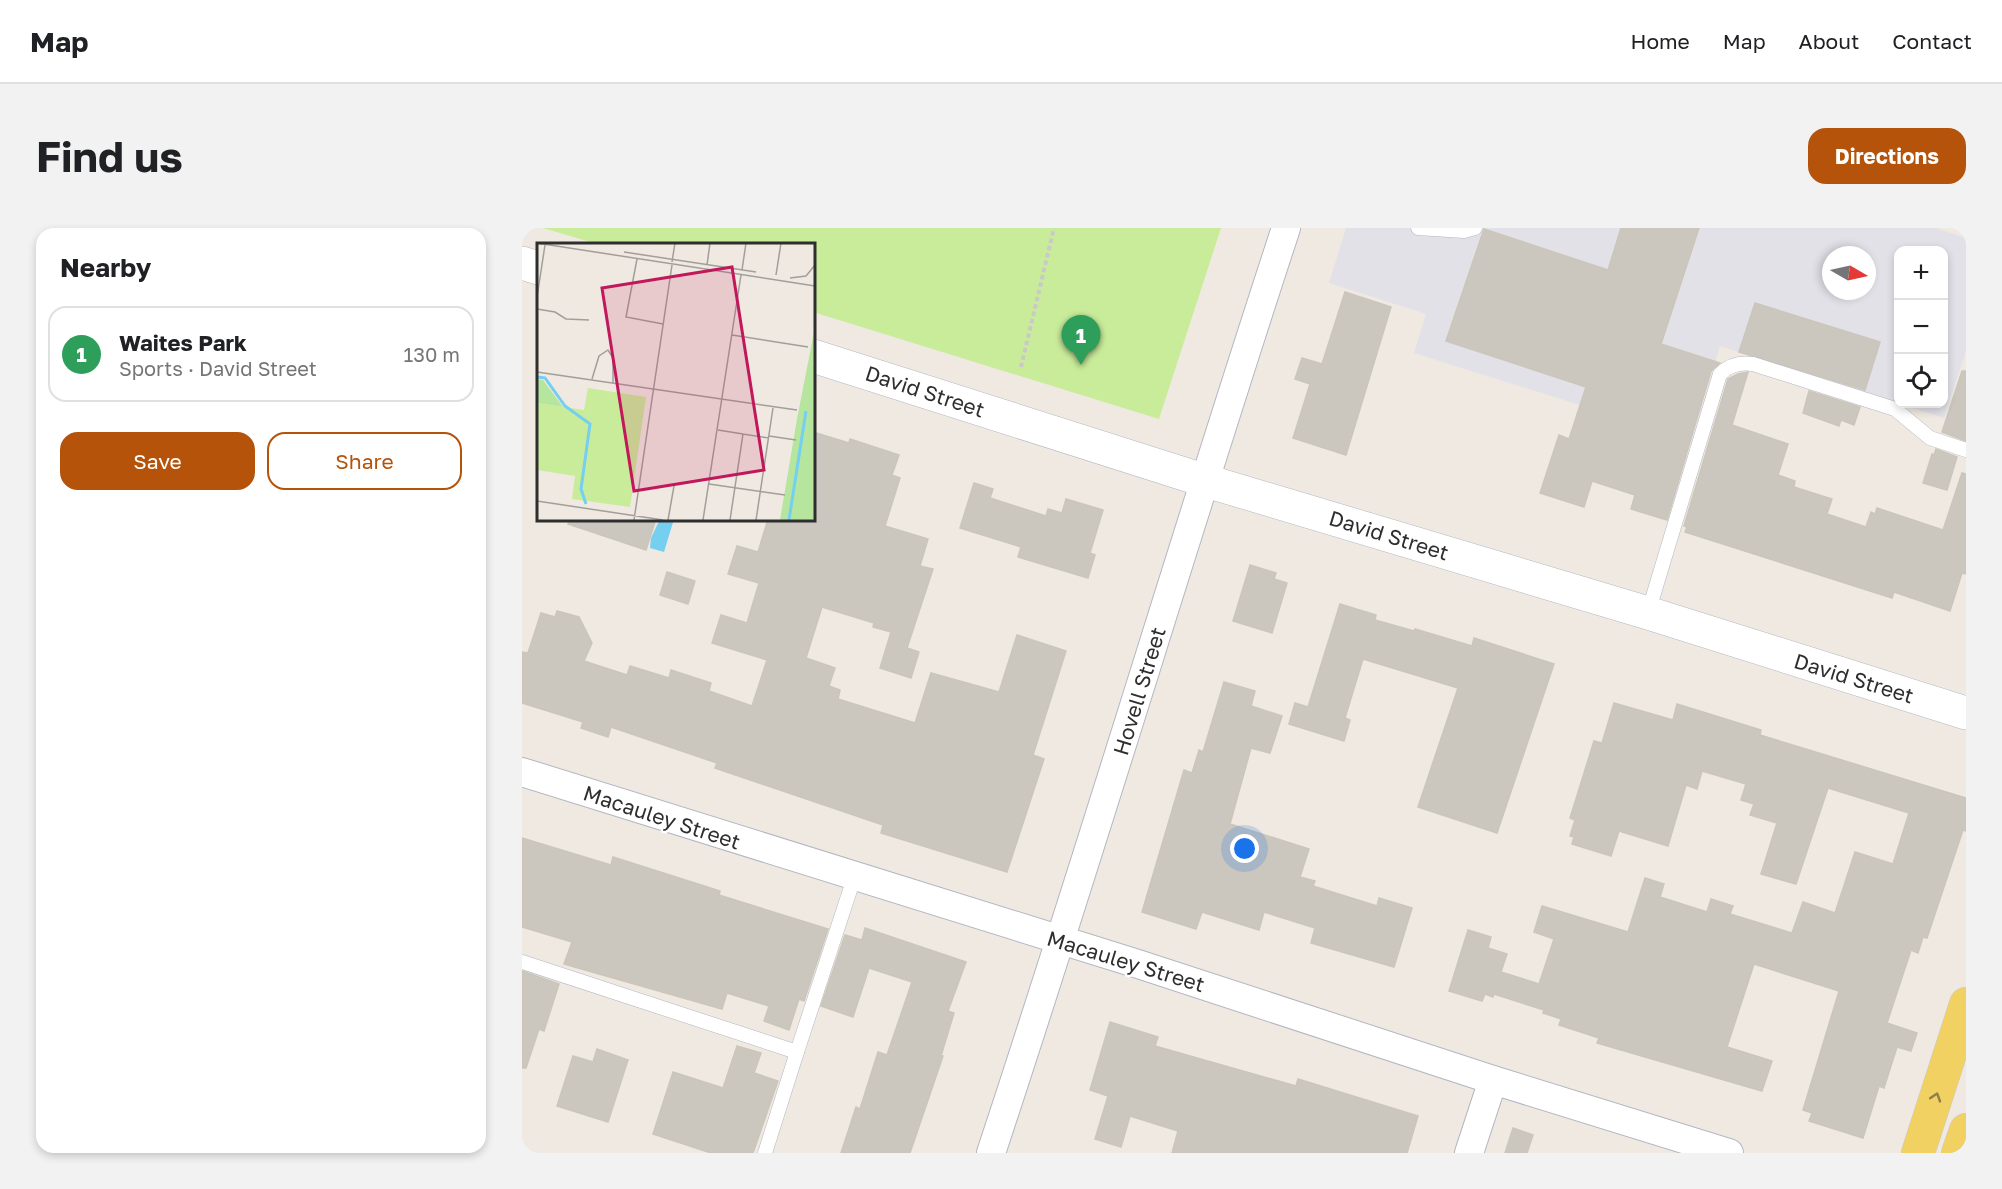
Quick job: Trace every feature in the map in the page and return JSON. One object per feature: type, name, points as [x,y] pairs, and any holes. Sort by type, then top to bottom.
[{"type":"main road","points":[[1918,1153],[1966,1004]]},
{"type":"main road","points":[[1958,1153],[1966,1130]]},
{"type":"street","name":"Hovell Street","points":[[991,1153],[1062,941],[1203,480],[1286,228]]},
{"type":"street","points":[[522,263],[537,268]]},
{"type":"street","name":"David Street","points":[[814,356],[1203,480],[1648,613],[1966,713]]},
{"type":"street","name":"Macauley Street","points":[[522,772],[1729,1153]]},
{"type":"street","points":[[1469,1153],[1493,1080]]},
{"type":"lane","points":[[1418,228],[1464,231],[1475,228]]},
{"type":"lane","points":[[1648,613],[1720,374],[1725,369],[1744,363],[1753,364],[1887,406],[1895,409],[1930,438],[1966,450]]},
{"type":"lane","points":[[765,1153],[854,878]]},
{"type":"lane","points":[[522,962],[797,1052]]},
{"type":"path","points":[[1021,368],[1054,228]]},
{"type":"shaded area","points":[[1346,228],[1936,228],[1966,238],[1966,351],[1948,406],[1948,246],[1894,246],[1894,402],[1720,346],[1691,440],[1414,353],[1426,314],[1329,283]]},
{"type":"shaded area","points":[[1913,408],[1947,408],[1944,418]]},
{"type":"green space","points":[[543,228],[1221,228],[1159,419],[814,312],[814,243],[594,243]]},
{"type":"water","points":[[660,520],[674,520],[664,552],[650,548],[651,538]]},
{"type":"building","points":[[1621,228],[1699,228],[1661,344],[1720,363],[1711,371],[1667,520],[1631,509],[1635,495],[1592,481],[1584,507],[1540,493],[1559,435],[1569,439],[1586,387],[1446,341],[1484,229],[1608,270]]},
{"type":"building","points":[[1345,292],[1391,307],[1346,455],[1293,438],[1310,384],[1295,379],[1302,358],[1322,364]]},
{"type":"building","points":[[1755,303],[1880,342],[1865,390],[1739,352]]},
{"type":"building","points":[[1962,371],[1966,371],[1966,441],[1942,432]]},
{"type":"building","points":[[1748,372],[1732,425],[1788,444],[1778,475],[1795,481],[1794,487],[1832,499],[1827,514],[1866,527],[1871,512],[1875,514],[1877,508],[1943,530],[1962,473],[1966,474],[1966,574],[1962,573],[1950,611],[1894,592],[1892,598],[1685,532],[1687,527],[1684,526],[1728,379]]},
{"type":"building","points":[[1809,391],[1860,407],[1854,425],[1841,420],[1839,426],[1803,413]]},
{"type":"building","points":[[814,432],[849,443],[850,439],[899,455],[892,475],[900,478],[885,526],[928,539],[920,566],[933,569],[907,648],[919,652],[911,678],[880,668],[891,632],[873,627],[874,623],[822,607],[806,658],[835,668],[829,686],[840,690],[838,699],[915,723],[931,673],[999,692],[1017,635],[1066,651],[1033,755],[1044,759],[1007,872],[881,833],[883,825],[715,768],[717,763],[611,727],[608,737],[581,728],[583,722],[522,703],[522,652],[528,653],[541,613],[555,617],[557,611],[579,617],[592,643],[584,661],[627,675],[630,666],[669,678],[671,670],[711,683],[709,691],[752,706],[767,660],[712,643],[721,615],[747,623],[759,583],[728,574],[737,546],[758,552],[768,520],[814,520]]},
{"type":"building","points":[[1936,449],[1957,457],[1947,490],[1923,483],[1932,454],[1934,455]]},
{"type":"building","points":[[974,483],[993,489],[990,498],[1046,516],[1048,509],[1062,513],[1066,499],[1103,510],[1090,553],[1095,555],[1088,578],[1018,557],[1021,547],[960,528]]},
{"type":"building","points":[[569,520],[656,520],[646,550],[568,524]]},
{"type":"building","points":[[1250,565],[1276,573],[1274,579],[1287,583],[1272,633],[1233,621]]},
{"type":"building","points":[[667,572],[695,581],[688,604],[660,595]]},
{"type":"building","points":[[1340,604],[1376,615],[1375,620],[1414,631],[1415,629],[1472,646],[1474,638],[1554,664],[1497,833],[1418,807],[1458,688],[1363,659],[1345,718],[1350,720],[1344,741],[1289,724],[1295,703],[1308,707]]},
{"type":"building","points":[[1224,682],[1255,691],[1251,706],[1282,716],[1270,753],[1251,748],[1230,824],[1309,849],[1300,877],[1315,881],[1313,886],[1377,906],[1379,898],[1412,908],[1394,967],[1311,943],[1315,928],[1264,912],[1259,930],[1202,912],[1196,929],[1142,912],[1184,770],[1192,773],[1199,750],[1203,752]]},
{"type":"building","points":[[1614,703],[1673,720],[1677,704],[1761,730],[1760,735],[1966,798],[1966,831],[1963,830],[1927,938],[1923,937],[1918,953],[1911,950],[1887,1023],[1917,1033],[1911,1051],[1897,1047],[1884,1088],[1879,1086],[1863,1138],[1809,1121],[1812,1113],[1803,1110],[1839,991],[1754,964],[1727,1047],[1772,1061],[1762,1091],[1597,1043],[1599,1038],[1559,1025],[1561,1019],[1543,1013],[1544,1010],[1494,994],[1493,997],[1485,994],[1482,1001],[1449,991],[1468,930],[1491,937],[1488,948],[1507,954],[1501,972],[1539,984],[1554,939],[1534,932],[1542,906],[1628,932],[1645,878],[1664,884],[1660,897],[1707,912],[1711,899],[1733,906],[1730,914],[1792,933],[1803,902],[1835,913],[1855,852],[1893,864],[1909,813],[1828,788],[1796,884],[1761,874],[1777,823],[1750,815],[1754,804],[1741,800],[1746,784],[1702,771],[1697,789],[1686,785],[1668,846],[1619,831],[1611,856],[1572,844],[1574,837],[1570,836],[1575,820],[1570,818],[1594,741],[1602,743]]},
{"type":"building","points":[[522,838],[611,865],[613,857],[720,891],[719,895],[828,929],[804,1001],[799,999],[789,1030],[764,1021],[769,1006],[727,993],[722,1009],[564,964],[572,942],[522,927]]},
{"type":"building","points":[[865,928],[966,962],[948,1011],[954,1013],[941,1056],[943,1056],[910,1153],[841,1153],[856,1107],[860,1109],[878,1052],[887,1055],[912,982],[869,968],[853,1017],[821,1006],[845,935],[862,940]]},
{"type":"building","points":[[522,971],[559,984],[544,1031],[539,1029],[526,1068],[522,1068]]},
{"type":"building","points":[[1110,1022],[1158,1037],[1155,1046],[1296,1086],[1298,1079],[1418,1116],[1407,1153],[1172,1153],[1178,1131],[1130,1116],[1121,1147],[1095,1139],[1108,1096],[1090,1090]]},
{"type":"building","points":[[737,1046],[761,1053],[754,1073],[778,1081],[753,1153],[711,1153],[653,1134],[673,1072],[723,1088]]},
{"type":"building","points":[[597,1049],[628,1060],[608,1122],[557,1106],[573,1056],[593,1062]]},
{"type":"building","points":[[1513,1128],[1533,1135],[1527,1153],[1505,1153]]},
{"type":"place","name":"Waites Park","points":[[1081,365]]}]
